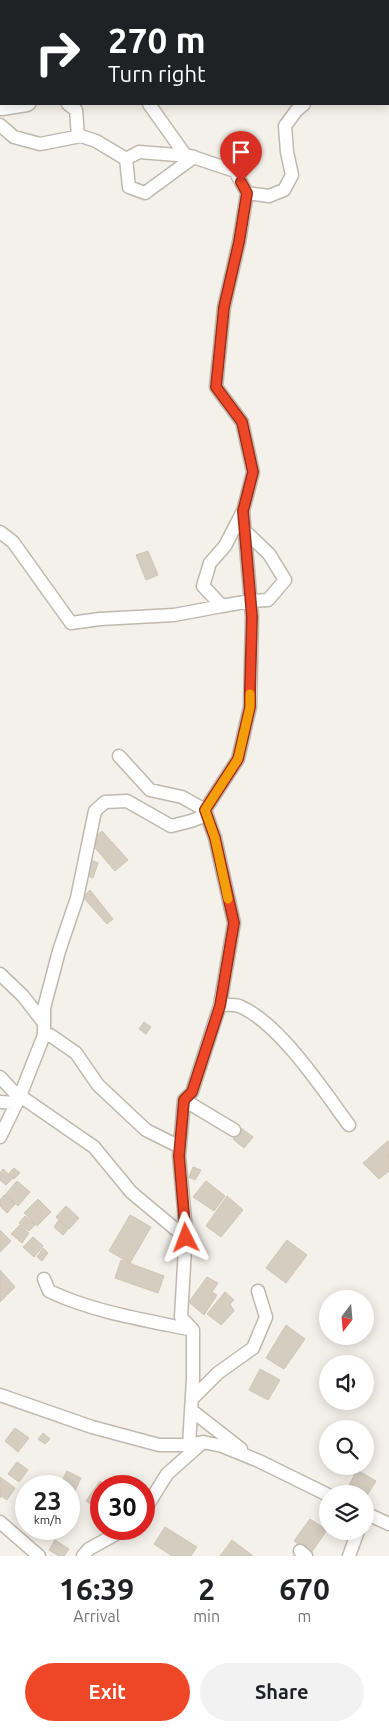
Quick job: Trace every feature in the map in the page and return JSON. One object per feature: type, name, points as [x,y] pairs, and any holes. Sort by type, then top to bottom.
[{"type":"street","points":[[0,108],[28,105]]},
{"type":"street","points":[[69,105],[76,110],[78,136]]},
{"type":"street","points":[[150,105],[190,156]]},
{"type":"street","points":[[247,193],[269,196],[284,190],[292,175],[285,126],[299,106]]},
{"type":"street","points":[[0,125],[14,137],[40,144],[78,136],[96,141],[126,159]]},
{"type":"street","points":[[126,159],[139,152],[190,156],[235,171],[247,193],[239,242],[224,307],[216,387],[242,422],[253,472],[243,511],[225,546],[210,563],[203,586],[222,606]]},
{"type":"street","points":[[126,159],[129,187],[145,193],[190,156]]},
{"type":"street","points":[[0,1137],[19,1100],[44,1029],[44,1008],[59,951],[77,898],[95,810],[105,802],[127,802],[171,826],[191,821],[206,812],[238,759],[250,707],[252,617],[243,511]]},
{"type":"street","points":[[0,532],[13,542],[71,623],[100,619],[174,615],[250,600],[268,600],[285,580],[269,554],[245,531]]},
{"type":"street","points":[[120,756],[150,790],[182,797],[206,812],[215,838],[234,923],[220,1006],[192,1092],[184,1100],[179,1156],[186,1238],[180,1317],[193,1330],[192,1404],[189,1445]]},
{"type":"street","points":[[0,974],[23,996],[50,1036],[76,1053],[98,1085],[146,1130],[180,1147]]},
{"type":"street","points":[[220,1006],[238,1006],[259,1018],[280,1037],[316,1080],[349,1125]]},
{"type":"street","points":[[0,1077],[19,1100],[94,1147],[131,1192],[186,1238]]},
{"type":"street","points":[[0,1102],[19,1100]]},
{"type":"street","points":[[184,1100],[234,1130]]},
{"type":"street","points":[[44,1279],[49,1291],[67,1300],[131,1317],[193,1330]]},
{"type":"street","points":[[192,1404],[218,1373],[253,1348],[266,1317],[258,1291]]},
{"type":"street","points":[[0,1396],[92,1428],[159,1445],[189,1445],[203,1442],[222,1446],[319,1491]]},
{"type":"street","points":[[192,1404],[253,1459]]},
{"type":"street","points":[[155,1494],[168,1474],[203,1442]]},
{"type":"street","points":[[374,1517],[389,1524]]},
{"type":"street","points":[[0,1522],[39,1556]]},
{"type":"street","points":[[83,1556],[89,1550],[106,1540]]},
{"type":"street","points":[[349,1556],[355,1540]]},
{"type":"building","points":[[148,551],[158,575],[146,580],[136,555]]},
{"type":"building","points":[[102,831],[128,860],[115,871],[90,842]]},
{"type":"building","points":[[88,859],[98,863],[93,878],[82,874]]},
{"type":"building","points":[[90,890],[113,919],[107,924],[83,897]]},
{"type":"building","points":[[144,1022],[151,1027],[146,1034],[139,1029]]},
{"type":"building","points":[[241,1128],[253,1137],[244,1148],[233,1139]]},
{"type":"building","points":[[388,1141],[389,1171],[379,1179],[363,1163]]},
{"type":"building","points":[[193,1167],[201,1170],[195,1180],[189,1177]]},
{"type":"building","points":[[14,1168],[20,1173],[14,1179],[9,1173]]},
{"type":"building","points":[[3,1169],[13,1178],[6,1185],[0,1180],[0,1173]]},
{"type":"building","points":[[17,1181],[30,1192],[18,1206],[5,1195]]},
{"type":"building","points":[[206,1181],[225,1196],[214,1211],[193,1197]]},
{"type":"building","points":[[4,1195],[15,1204],[7,1213],[0,1206],[0,1200]]},
{"type":"building","points":[[227,1196],[243,1210],[221,1237],[206,1226]]},
{"type":"building","points":[[38,1199],[51,1212],[37,1226],[24,1213]]},
{"type":"building","points":[[66,1206],[79,1218],[69,1229],[56,1217]]},
{"type":"building","points":[[130,1215],[151,1227],[130,1263],[109,1251]]},
{"type":"building","points":[[25,1216],[35,1225],[29,1231],[19,1223]]},
{"type":"building","points":[[59,1220],[69,1228],[63,1235],[54,1227]]},
{"type":"building","points":[[20,1225],[29,1233],[22,1243],[11,1234]]},
{"type":"building","points":[[0,1230],[11,1241],[0,1252]]},
{"type":"building","points":[[33,1237],[43,1246],[34,1257],[23,1247]]},
{"type":"building","points":[[287,1240],[307,1255],[286,1283],[266,1268]]},
{"type":"building","points":[[43,1248],[48,1253],[42,1261],[37,1257]]},
{"type":"building","points":[[121,1260],[164,1276],[158,1293],[115,1278]]},
{"type":"building","points":[[0,1270],[15,1287],[0,1302]]},
{"type":"building","points":[[207,1277],[218,1283],[212,1292],[217,1295],[204,1315],[189,1302]]},
{"type":"building","points":[[225,1292],[234,1300],[230,1304],[234,1311],[221,1325],[207,1314]]},
{"type":"building","points":[[286,1325],[305,1339],[284,1369],[266,1358]]},
{"type":"building","points":[[260,1369],[280,1380],[268,1400],[249,1390]]},
{"type":"building","points":[[15,1428],[29,1438],[18,1452],[5,1441]]},
{"type":"building","points":[[43,1433],[50,1439],[45,1444],[38,1439]]},
{"type":"building","points":[[17,1462],[28,1470],[24,1475],[15,1475],[15,1479],[8,1474]]},
{"type":"building","points":[[67,1471],[75,1475],[65,1475]]},
{"type":"building","points":[[354,1475],[366,1475],[376,1481],[374,1485],[349,1485]]},
{"type":"building","points":[[0,1477],[15,1488],[7,1500],[1,1496],[0,1498]]},
{"type":"building","points":[[90,1495],[90,1504],[86,1501]]},
{"type":"building","points":[[310,1519],[319,1525],[320,1540],[311,1553],[294,1541]]},
{"type":"building","points":[[165,1527],[197,1547],[191,1556],[172,1556],[154,1544]]},
{"type":"building","points":[[55,1540],[69,1549],[64,1556],[59,1556],[49,1550]]},
{"type":"building","points":[[232,1540],[253,1556],[220,1556]]},
{"type":"slow traffic","points":[[228,899],[215,838],[205,810],[238,759],[250,707],[250,694]]},
{"type":"route","points":[[186,1238],[179,1156],[184,1100],[192,1092],[220,1006],[234,923],[215,838],[205,810],[238,759],[250,707],[252,617],[243,511],[253,472],[242,422],[216,387],[224,307],[239,242],[247,193],[241,182]]}]
